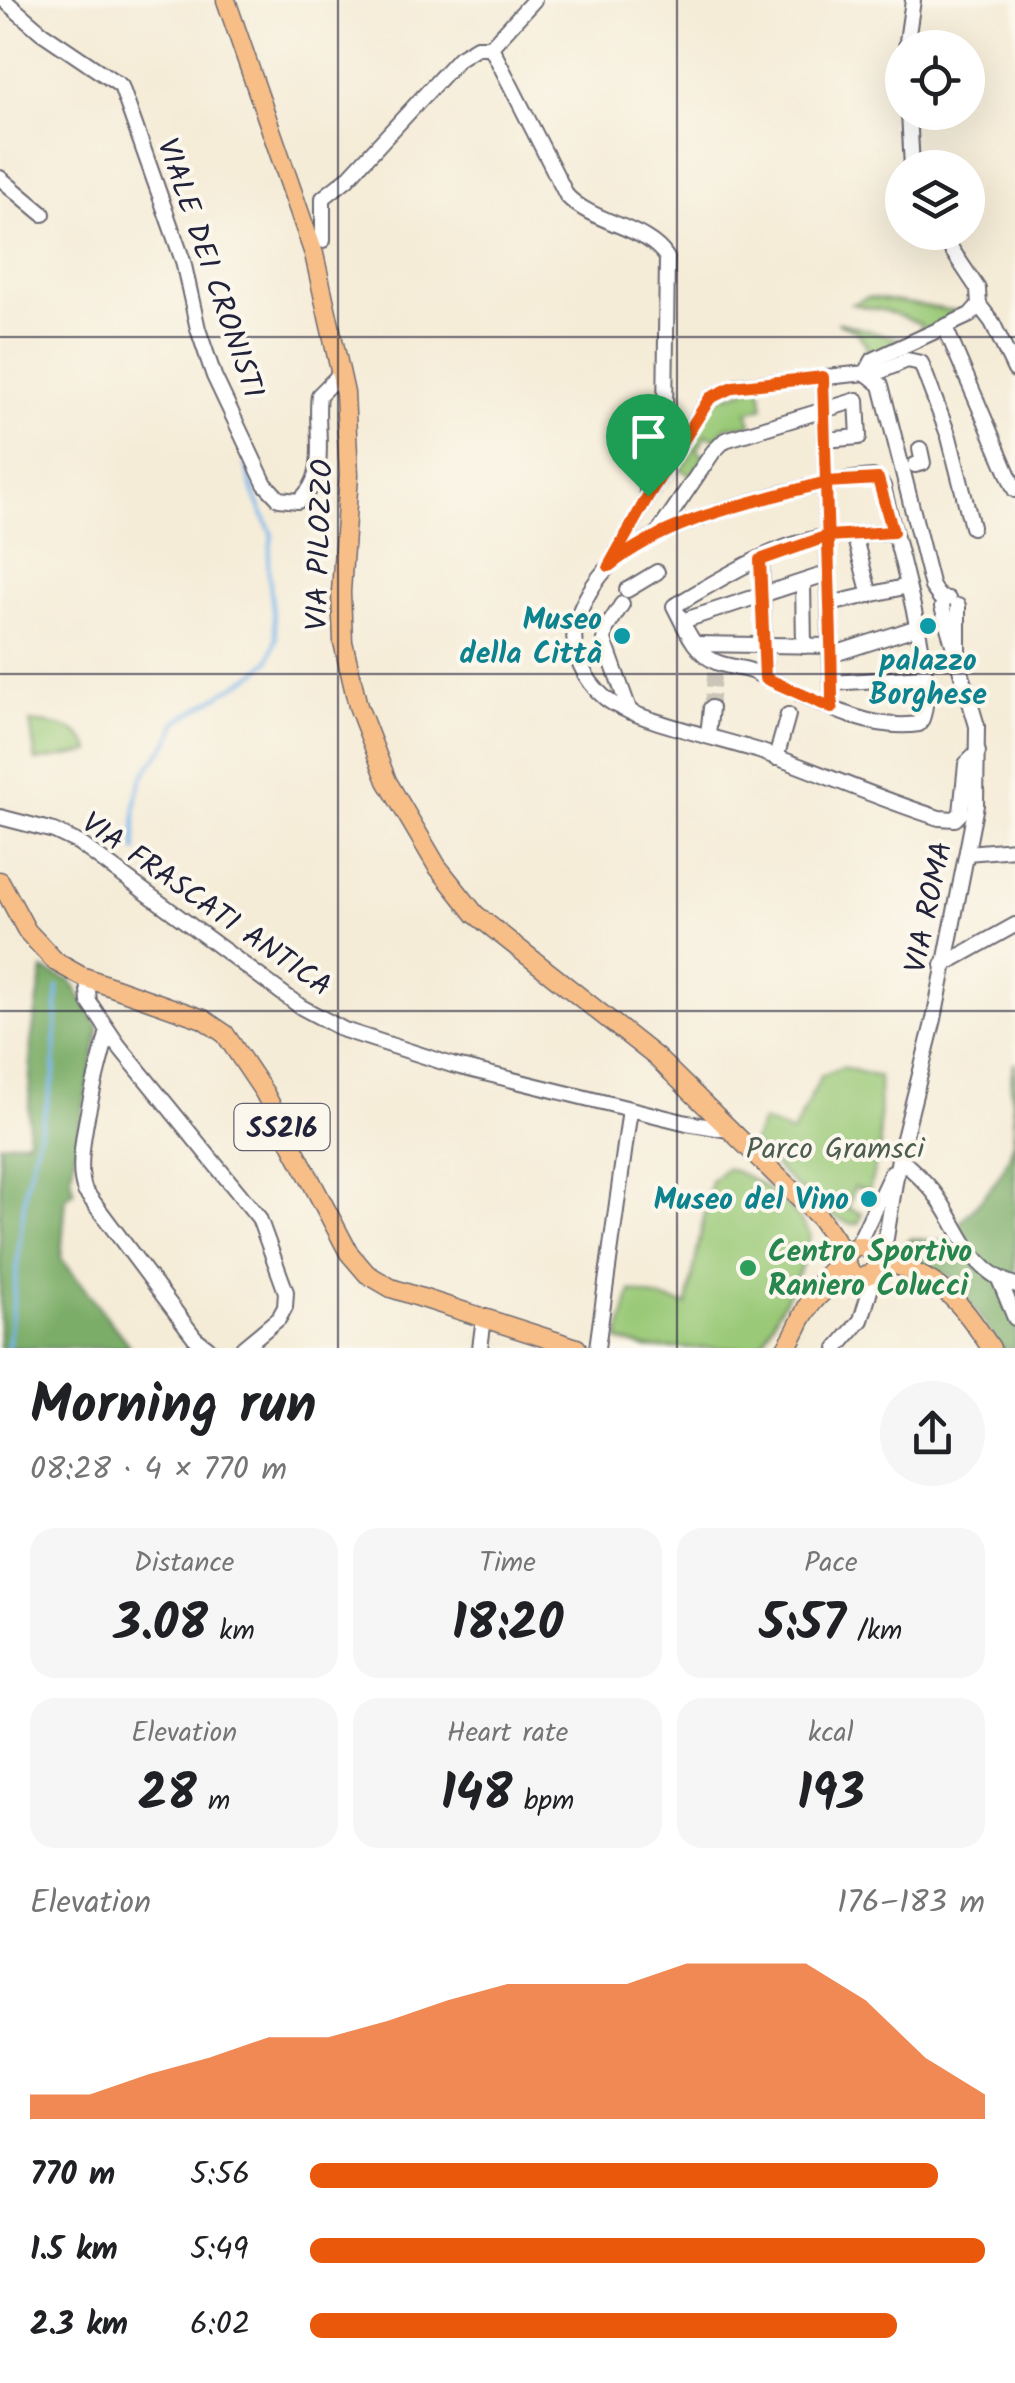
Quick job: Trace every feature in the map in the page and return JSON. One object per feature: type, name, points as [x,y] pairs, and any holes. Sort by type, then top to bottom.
[{"type":"main road","name":"VIA PILOZZO","points":[[226,0],[310,244],[341,373],[350,434],[341,592],[343,642],[358,706],[387,780],[436,866],[475,914],[648,1050],[851,1252]]},
{"type":"main road","name":"SS216","points":[[0,881],[34,942],[56,962],[87,978],[203,1019],[221,1030],[260,1084],[357,1265],[391,1288],[577,1348]]},
{"type":"main road","points":[[786,1348],[832,1267],[851,1252],[869,1248],[870,1268]]},
{"type":"main road","points":[[851,1252],[852,1274],[870,1268],[941,1286],[991,1348]]},
{"type":"main road","points":[[802,1318],[830,1286],[870,1268]]},
{"type":"street","name":"VIALE DEI CRONISTI","points":[[4,0],[55,42],[113,78],[123,90],[183,261],[210,366],[250,458],[268,489],[282,500],[298,500],[312,487],[318,461],[319,395],[341,373]]},
{"type":"street","points":[[310,244],[323,240],[325,194],[344,182],[459,58],[477,46],[492,46],[534,0]]},
{"type":"street","points":[[909,30],[913,0]]},
{"type":"street","points":[[492,46],[567,196],[587,212],[653,242],[667,258],[665,413],[647,475],[648,496]]},
{"type":"street","points":[[0,178],[42,214]]},
{"type":"street","points":[[952,250],[977,286],[979,305],[992,322],[1015,370]]},
{"type":"street","points":[[869,374],[870,364],[876,359],[970,315],[979,305]]},
{"type":"street","points":[[944,327],[1015,490]]},
{"type":"street","points":[[972,527],[949,436],[923,366],[916,360],[869,374],[733,387],[710,398],[648,496],[581,609],[575,646],[596,689],[612,704],[776,758],[879,798],[952,819],[962,811],[967,761],[978,752]]},
{"type":"street","name":"VIA ROMA","points":[[869,374],[881,385],[932,587],[949,604],[958,665],[976,721],[978,752],[976,805],[968,853],[900,1158]]},
{"type":"street","points":[[823,377],[832,708]]},
{"type":"street","points":[[656,535],[726,440],[858,400],[859,437],[824,440]]},
{"type":"street","points":[[914,465],[923,463],[920,449]]},
{"type":"street","points":[[609,566],[656,535],[721,512],[826,482],[878,479],[893,532],[908,586],[918,627],[924,715],[913,726],[881,722],[832,708],[765,678],[715,664],[696,644],[674,606],[760,560],[828,536],[893,532]]},
{"type":"street","points":[[854,535],[870,595]]},
{"type":"street","points":[[760,560],[765,678]]},
{"type":"street","points":[[630,712],[604,640],[606,629],[625,597],[657,572]]},
{"type":"street","points":[[682,621],[828,573]]},
{"type":"street","points":[[803,582],[804,646]]},
{"type":"street","points":[[829,602],[908,586]]},
{"type":"street","points":[[696,644],[804,646],[831,651],[863,646],[918,627]]},
{"type":"street","points":[[832,683],[924,677]]},
{"type":"street","points":[[708,735],[711,708]]},
{"type":"street","points":[[776,758],[788,715]]},
{"type":"street","name":"VIA FRASCATI ANTICA","points":[[0,816],[79,843],[301,1007],[327,1022],[408,1053],[729,1130]]},
{"type":"street","points":[[968,853],[1015,848]]},
{"type":"street","points":[[943,966],[1015,925]]},
{"type":"street","points":[[87,978],[89,1002],[108,1031],[259,1218],[286,1292],[285,1307],[279,1318],[243,1348]]},
{"type":"street","points":[[108,1031],[92,1091],[79,1178],[195,1338],[208,1348]]},
{"type":"street","points":[[596,1348],[630,1109]]},
{"type":"street","points":[[851,1252],[900,1158]]},
{"type":"street","points":[[856,1344],[871,1290],[870,1268],[886,1238],[900,1158]]},
{"type":"street","points":[[900,1158],[938,1198],[970,1255],[1000,1279],[1015,1285]]},
{"type":"street","points":[[1000,1279],[1014,1310]]},
{"type":"street","points":[[480,1348],[484,1318]]},
{"type":"street","points":[[837,1348],[862,1318]]},
{"type":"green space","points":[[868,297],[961,312],[924,331],[920,330],[921,324],[890,312],[852,304]]},
{"type":"green space","points":[[837,322],[903,340],[869,357],[858,333]]},
{"type":"green space","points":[[760,385],[764,407],[748,412],[751,425],[726,427],[716,440],[707,435],[697,450],[705,456],[691,476],[671,463],[711,401]]},
{"type":"green space","points":[[30,722],[74,731],[91,752],[36,761]]},
{"type":"green space","points":[[43,970],[71,981],[99,1027],[71,1175],[74,1191],[66,1198],[61,1258],[131,1348],[0,1348],[0,1144],[28,1140],[31,1042]]},
{"type":"green space","points":[[1015,1062],[1015,1275],[1006,1271],[1000,1279],[1015,1318],[1015,1348],[1002,1348],[950,1276],[899,1260],[896,1255],[912,1238],[938,1242],[947,1239],[998,1177],[1012,1149],[1011,1088]]},
{"type":"green space","name":"Parco Gramsci","points":[[842,1067],[879,1077],[880,1146],[869,1191],[854,1187],[848,1208],[862,1214],[858,1224],[833,1216],[818,1205],[752,1144],[762,1121],[793,1133],[821,1076]]},
{"type":"green space","name":"Centro Sportivo Raniero Colucci","points":[[726,1168],[774,1194],[810,1234],[796,1278],[761,1348],[648,1348],[618,1340],[631,1291],[687,1305],[711,1181]]},
{"type":"waterway","points":[[136,851],[136,809],[142,779],[164,748],[176,722],[256,673],[269,661],[276,639],[268,566],[272,535],[246,465]]},
{"type":"waterway","points":[[8,1348],[26,1186],[54,1075],[58,987]]},
{"type":"tunnel","points":[[918,627],[945,620]]},
{"type":"tunnel","points":[[711,708],[715,666]]},
{"type":"place","name":"palazzo Borghese","points":[[928,626]]},
{"type":"place","name":"Museo della Città","points":[[622,636]]},
{"type":"place","name":"Museo del Vino","points":[[869,1199]]},
{"type":"place","name":"Centro Sportivo Raniero Colucci","points":[[748,1268]]},
{"type":"route","points":[[648,496],[609,566],[663,532],[826,482],[828,536],[832,708],[765,678],[760,560],[828,536],[893,532],[878,479],[826,482],[823,377],[733,387],[710,398],[648,496]]}]
